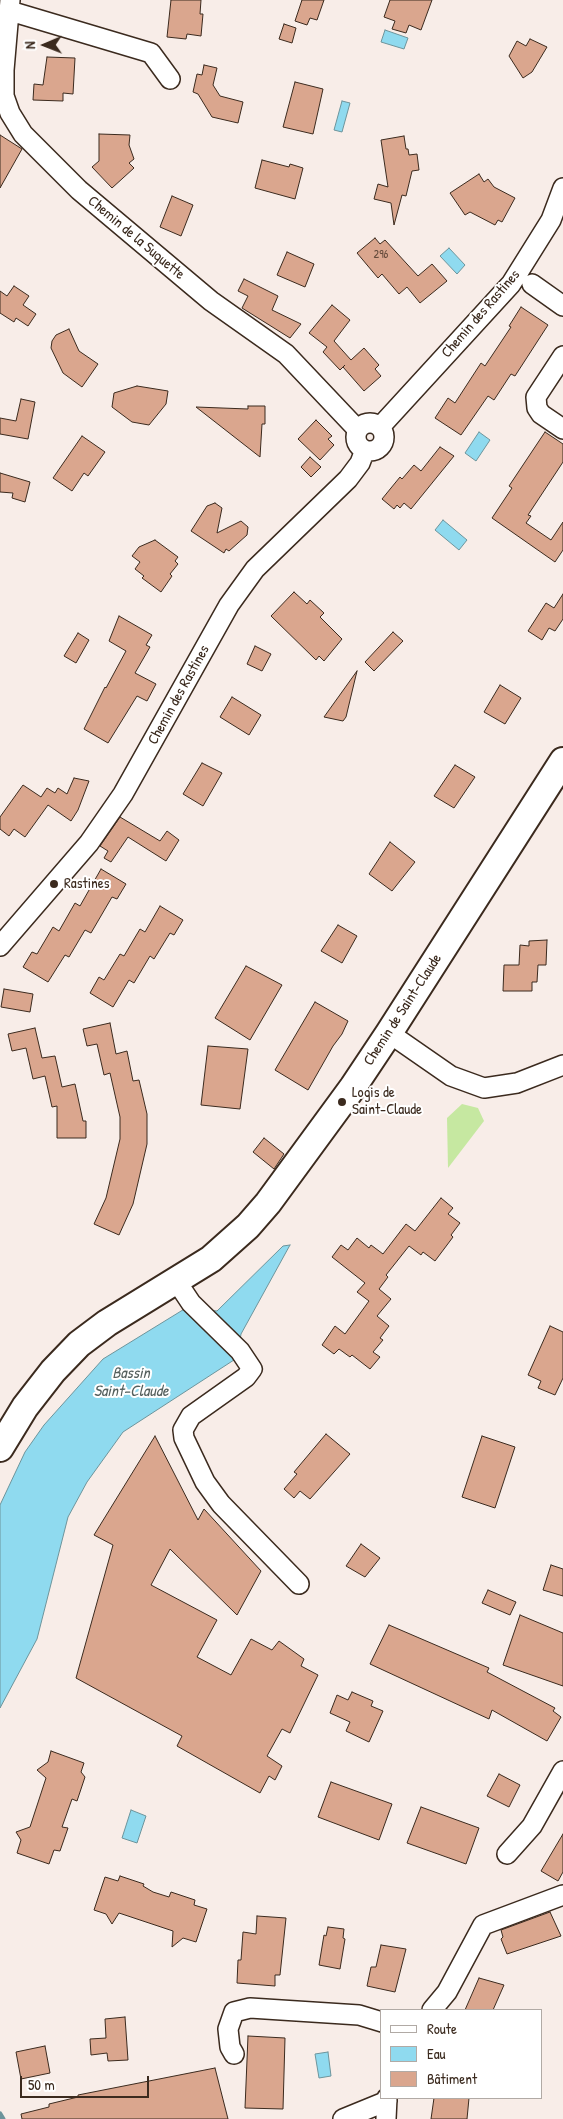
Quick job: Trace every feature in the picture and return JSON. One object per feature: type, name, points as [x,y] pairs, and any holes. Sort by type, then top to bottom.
[{"type":"street","points":[[10,6],[151,53],[170,79]]},
{"type":"street","name":"Chemin de la Suquette","points":[[10,6],[4,70],[4,96],[10,114],[23,134],[79,190],[211,301],[286,354],[357,429]]},
{"type":"street","name":"Chemin des Rastines","points":[[380,427],[511,284],[551,220],[563,188]]},
{"type":"street","points":[[532,284],[563,306]]},
{"type":"street","points":[[563,356],[536,398],[541,414],[563,429]]},
{"type":"street","points":[[368,423],[380,427],[384,436],[382,445],[375,450],[365,450],[356,442],[357,429],[368,423]]},
{"type":"street","name":"Chemin des Rastines","points":[[0,946],[90,843],[123,794],[229,605],[250,576],[348,479],[360,463],[365,450]]},
{"type":"street","name":"Chemin de Saint-Claude","points":[[0,1448],[25,1407],[53,1371],[79,1344],[107,1323],[177,1282],[211,1259],[230,1244],[268,1203],[353,1087],[563,761]]},
{"type":"street","points":[[389,1033],[451,1076],[484,1088],[517,1083],[563,1064]]},
{"type":"street","points":[[177,1282],[191,1303],[240,1351],[252,1368],[246,1377],[191,1416],[183,1430],[184,1438],[205,1482],[221,1504],[299,1584]]},
{"type":"street","points":[[507,1854],[532,1826],[563,1771]]},
{"type":"street","points":[[433,2009],[446,1992],[483,1925],[563,1895]]},
{"type":"street","points":[[234,2054],[230,2047],[228,2029],[234,2012],[250,2008],[359,2015],[380,2021]]},
{"type":"street","points":[[343,2119],[387,2106]]},
{"type":"green space","points":[[462,1104],[478,1108],[484,1121],[448,1168],[447,1118]]},
{"type":"water","points":[[385,30],[408,38],[404,49],[381,42]]},
{"type":"water","points":[[342,101],[350,103],[342,132],[334,130]]},
{"type":"water","points":[[449,248],[465,265],[457,274],[440,256]]},
{"type":"water","points":[[479,432],[490,440],[476,461],[465,453]]},
{"type":"water","points":[[443,520],[467,540],[459,550],[435,530]]},
{"type":"water","name":"Bassin Saint-Claude","points":[[290,1245],[241,1334],[237,1358],[123,1432],[87,1482],[68,1517],[37,1639],[0,1708],[0,1505],[25,1452],[44,1425],[103,1359],[186,1308],[217,1311],[283,1246]]},
{"type":"water","points":[[131,1810],[146,1816],[137,1843],[122,1838]]},
{"type":"water","points":[[328,2052],[331,2076],[319,2078],[315,2054]]},
{"type":"building","points":[[171,0],[201,0],[200,14],[203,14],[201,36],[187,34],[186,39],[167,37]]},
{"type":"building","points":[[302,0],[324,0],[317,20],[310,18],[307,25],[295,21]]},
{"type":"building","points":[[390,0],[432,0],[421,30],[409,25],[406,33],[392,29],[395,21],[384,17]]},
{"type":"building","points":[[284,24],[296,28],[292,43],[279,39]]},
{"type":"building","points":[[530,39],[547,47],[532,72],[523,78],[509,56],[517,41],[526,46]]},
{"type":"building","points":[[47,57],[75,58],[73,94],[63,93],[63,101],[33,100],[34,84],[43,85]]},
{"type":"building","points":[[204,65],[217,68],[213,85],[220,96],[243,102],[238,123],[212,117],[198,94],[193,92],[197,74],[202,75]]},
{"type":"building","points":[[295,82],[323,89],[313,134],[283,127]]},
{"type":"building","points":[[99,134],[130,135],[129,145],[134,159],[129,163],[134,168],[112,188],[92,167],[99,161]]},
{"type":"building","points":[[0,135],[22,149],[0,188]]},
{"type":"building","points":[[404,136],[409,155],[417,154],[419,170],[412,171],[406,196],[402,195],[394,225],[391,203],[374,199],[378,184],[388,187],[381,140]]},
{"type":"building","points":[[262,160],[289,167],[290,164],[303,168],[295,199],[255,188]]},
{"type":"building","points":[[479,174],[484,182],[488,179],[494,187],[515,198],[502,222],[498,220],[495,225],[470,212],[465,215],[450,193]]},
{"type":"building","points":[[172,196],[193,205],[181,236],[160,227]]},
{"type":"building","points":[[375,238],[380,244],[385,240],[418,276],[432,264],[447,281],[420,303],[407,287],[399,294],[382,274],[378,278],[357,253]]},
{"type":"building","points":[[287,252],[314,264],[305,287],[277,275]]},
{"type":"building","points":[[244,279],[278,296],[272,310],[301,324],[290,338],[242,308],[248,296],[238,291]]},
{"type":"building","points":[[14,286],[29,296],[23,305],[36,314],[28,326],[16,318],[14,322],[0,313],[0,291],[7,296]]},
{"type":"building","points":[[332,305],[350,320],[334,341],[351,360],[364,348],[379,365],[375,369],[381,376],[364,391],[343,367],[340,370],[323,352],[327,347],[309,333]]},
{"type":"building","points":[[521,307],[548,325],[515,376],[511,374],[494,400],[488,396],[461,435],[435,418],[448,398],[455,403],[481,363],[485,366],[511,327],[509,326]]},
{"type":"building","points":[[69,329],[79,351],[98,364],[82,387],[63,373],[51,348],[52,341],[56,335]]},
{"type":"building","points":[[137,386],[168,391],[166,404],[149,425],[132,422],[112,407],[114,393]]},
{"type":"building","points":[[21,399],[35,402],[28,439],[0,434],[0,418],[16,421]]},
{"type":"building","points":[[248,406],[265,406],[265,424],[262,424],[260,457],[196,407],[248,409]]},
{"type":"building","points":[[316,420],[332,436],[328,439],[334,445],[320,460],[298,439]]},
{"type":"building","points":[[545,432],[563,444],[563,462],[528,515],[531,516],[526,523],[551,540],[563,522],[563,550],[555,562],[492,518],[512,488],[509,486]]},
{"type":"building","points":[[82,436],[105,452],[88,476],[84,473],[72,491],[53,478]]},
{"type":"building","points":[[440,447],[454,456],[411,509],[404,503],[400,508],[397,505],[394,509],[382,499],[400,477],[402,479],[414,465],[421,471]]},
{"type":"building","points":[[310,457],[321,467],[311,477],[301,467]]},
{"type":"building","points":[[0,473],[30,482],[25,502],[12,498],[13,493],[0,492]]},
{"type":"building","points":[[215,503],[222,508],[217,533],[241,521],[248,527],[247,535],[229,551],[226,549],[224,553],[191,531],[207,506]]},
{"type":"building","points":[[155,540],[178,557],[175,561],[178,564],[170,574],[172,576],[161,592],[142,578],[144,576],[135,569],[140,562],[132,556],[139,547]]},
{"type":"building","points":[[294,592],[307,604],[310,600],[324,613],[320,617],[342,639],[324,661],[319,656],[316,660],[271,616]]},
{"type":"building","points":[[563,594],[563,619],[555,631],[549,628],[542,640],[528,631],[546,603],[554,608]]},
{"type":"building","points":[[119,616],[152,635],[146,645],[150,647],[135,673],[156,684],[147,701],[137,696],[108,743],[84,729],[126,651],[109,641]]},
{"type":"building","points":[[393,632],[403,641],[374,671],[365,662]]},
{"type":"building","points":[[78,633],[89,640],[76,663],[64,656]]},
{"type":"building","points":[[255,646],[271,654],[262,671],[247,664]]},
{"type":"building","points":[[357,671],[346,717],[343,721],[324,717]]},
{"type":"building","points":[[500,685],[521,698],[505,724],[484,712]]},
{"type":"building","points":[[232,697],[261,715],[249,735],[220,717]]},
{"type":"building","points":[[202,763],[222,773],[203,806],[183,794]]},
{"type":"building","points":[[455,765],[475,777],[454,808],[434,796]]},
{"type":"building","points":[[74,778],[89,781],[78,810],[71,821],[48,805],[25,837],[14,829],[9,836],[0,829],[0,817],[23,785],[41,797],[47,788],[55,793],[58,788],[67,794]]},
{"type":"building","points":[[120,817],[160,841],[167,831],[179,840],[166,861],[128,837],[111,862],[104,858],[108,851],[100,846]]},
{"type":"building","points":[[390,842],[415,862],[392,891],[369,874]]},
{"type":"building","points":[[101,869],[126,884],[117,899],[112,897],[91,933],[85,930],[69,957],[65,955],[48,982],[23,967],[32,952],[37,954],[53,927],[59,931],[75,903],[80,906]]},
{"type":"building","points":[[160,906],[183,920],[174,935],[170,933],[154,959],[150,956],[134,983],[129,980],[113,1007],[90,993],[99,977],[104,980],[120,954],[124,956],[140,929],[145,932]]},
{"type":"building","points":[[338,925],[357,936],[342,963],[321,951]]},
{"type":"building","points":[[547,940],[546,965],[538,965],[537,982],[532,982],[532,991],[503,991],[504,965],[519,965],[520,945],[529,946],[529,941]]},
{"type":"building","points":[[246,966],[282,985],[250,1040],[215,1018]]},
{"type":"building","points":[[4,989],[33,994],[30,1012],[1,1007]]},
{"type":"building","points":[[315,1002],[348,1021],[308,1090],[275,1070]]},
{"type":"building","points":[[110,1023],[116,1054],[127,1051],[133,1081],[139,1080],[147,1114],[147,1144],[133,1204],[119,1235],[94,1224],[106,1198],[120,1139],[120,1117],[110,1073],[104,1075],[97,1044],[87,1046],[83,1029]]},
{"type":"building","points":[[35,1028],[42,1058],[55,1056],[62,1087],[75,1084],[83,1121],[86,1121],[86,1138],[57,1138],[57,1106],[52,1107],[45,1076],[33,1079],[26,1048],[12,1051],[8,1034]]},
{"type":"building","points":[[208,1046],[248,1049],[240,1109],[201,1105]]},
{"type":"building","points":[[264,1138],[284,1154],[274,1169],[253,1152]]},
{"type":"building","points":[[441,1198],[453,1208],[448,1214],[460,1223],[451,1235],[453,1237],[435,1261],[423,1252],[421,1255],[409,1246],[386,1275],[388,1277],[379,1289],[391,1299],[377,1316],[389,1326],[380,1338],[383,1340],[373,1352],[380,1357],[370,1369],[352,1355],[350,1357],[339,1349],[334,1354],[322,1345],[335,1326],[345,1334],[369,1301],[357,1292],[365,1283],[332,1257],[341,1245],[348,1250],[357,1238],[369,1248],[371,1245],[383,1254],[406,1224],[415,1231]]},
{"type":"building","points":[[550,1326],[563,1332],[563,1378],[555,1395],[538,1388],[541,1381],[528,1375]]},
{"type":"building","points":[[326,1434],[350,1454],[310,1499],[300,1491],[294,1498],[284,1489],[297,1474],[294,1472]]},
{"type":"building","points":[[155,1436],[198,1520],[204,1509],[261,1571],[237,1615],[170,1549],[151,1585],[217,1620],[197,1657],[231,1675],[251,1639],[272,1650],[279,1641],[304,1659],[301,1666],[318,1675],[290,1733],[282,1729],[267,1756],[282,1766],[275,1780],[269,1776],[260,1793],[177,1746],[182,1736],[76,1678],[113,1545],[94,1535]]},
{"type":"building","points":[[482,1436],[515,1447],[495,1508],[462,1497]]},
{"type":"building","points":[[361,1544],[380,1558],[365,1577],[346,1566]]},
{"type":"building","points":[[551,1565],[563,1569],[563,1596],[543,1590]]},
{"type":"building","points":[[488,1590],[516,1602],[510,1615],[482,1603]]},
{"type":"building","points":[[520,1615],[563,1633],[563,1686],[503,1665]]},
{"type":"building","points":[[389,1625],[489,1668],[487,1672],[555,1708],[553,1711],[561,1717],[547,1741],[492,1710],[489,1719],[370,1664]]},
{"type":"building","points":[[352,1692],[373,1701],[371,1706],[383,1711],[369,1742],[346,1731],[350,1722],[330,1713],[337,1695],[348,1700]]},
{"type":"building","points":[[51,1751],[84,1763],[81,1772],[85,1777],[77,1801],[72,1799],[62,1827],[68,1828],[60,1851],[54,1850],[49,1864],[17,1853],[21,1840],[16,1832],[30,1827],[46,1778],[37,1770],[48,1762]]},
{"type":"building","points":[[499,1774],[520,1785],[509,1807],[487,1796]]},
{"type":"building","points":[[331,1782],[392,1804],[379,1840],[318,1817]]},
{"type":"building","points":[[421,1807],[479,1828],[466,1864],[407,1843]]},
{"type":"building","points":[[563,1834],[563,1872],[558,1881],[541,1871]]},
{"type":"building","points":[[120,1876],[144,1884],[143,1886],[153,1892],[169,1897],[171,1892],[195,1900],[194,1905],[207,1909],[196,1942],[183,1938],[172,1947],[173,1931],[119,1913],[112,1924],[106,1914],[94,1910],[105,1877],[118,1881]]},
{"type":"building","points":[[550,1912],[561,1936],[507,1954],[501,1939],[503,1937],[501,1930]]},
{"type":"building","points":[[257,1916],[286,1918],[280,1975],[275,1975],[275,1986],[237,1983],[238,1960],[241,1960],[243,1932],[256,1934]]},
{"type":"building","points":[[328,1927],[344,1929],[343,1938],[345,1939],[340,1969],[319,1965],[324,1935],[326,1936]]},
{"type":"building","points":[[381,1945],[406,1949],[395,1992],[367,1986],[371,1967],[376,1967]]},
{"type":"building","points":[[479,1978],[504,1985],[493,2009],[465,2009]]},
{"type":"building","points":[[125,2017],[128,2060],[108,2061],[107,2053],[91,2055],[90,2039],[106,2038],[105,2019]]},
{"type":"building","points":[[248,2036],[285,2038],[283,2109],[245,2108]]},
{"type":"building","points":[[45,2046],[50,2073],[21,2079],[16,2052]]},
{"type":"building","points":[[215,2068],[228,2119],[22,2119],[21,2114],[49,2107],[49,2104],[78,2097],[78,2095]]},
{"type":"building","points":[[434,2099],[469,2099],[467,2119],[431,2119]]},
{"type":"waterway","points":[[0,2114],[3,2119]]},
{"type":"place","name":"Rastines","points":[[54,884]]},
{"type":"place","name":"Logis de Saint-Claude","points":[[342,1102]]}]
